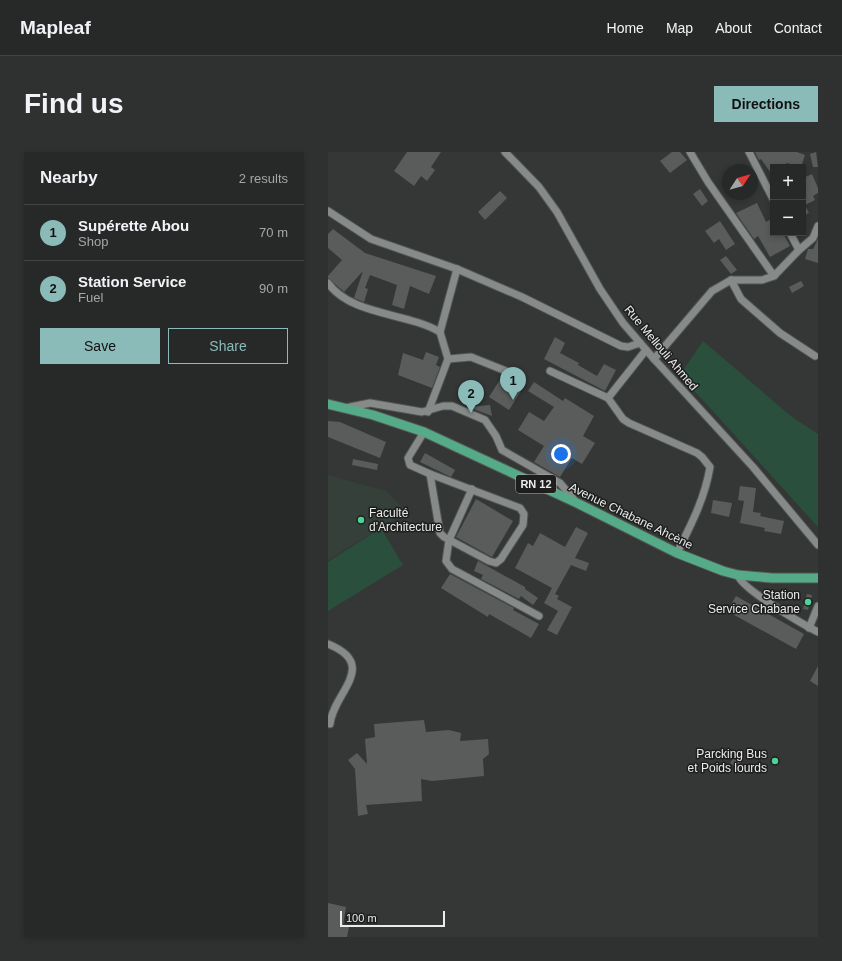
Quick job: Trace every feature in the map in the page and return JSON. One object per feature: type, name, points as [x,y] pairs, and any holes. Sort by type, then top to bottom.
[{"type":"main road","name":"Avenue Chabane Ahcène","points":[[328,404],[373,415],[424,432],[577,503],[677,553],[723,571],[738,575],[772,578],[817,577]]},
{"type":"street","name":"Rue Mellouli Ahmed","points":[[505,152],[539,187],[557,212],[600,289],[623,323],[753,468],[818,545]]},
{"type":"street","points":[[690,152],[708,182],[774,276]]},
{"type":"street","points":[[749,152],[770,193]]},
{"type":"street","points":[[328,211],[371,239],[457,270],[522,297],[621,346],[628,347],[640,343]]},
{"type":"street","points":[[654,359],[712,291],[731,280],[762,280],[774,276],[813,238],[818,226]]},
{"type":"street","points":[[792,236],[799,250]]},
{"type":"street","points":[[428,412],[448,360],[440,332],[457,270]]},
{"type":"street","points":[[731,280],[741,299],[746,304],[780,333],[814,356]]},
{"type":"street","points":[[328,283],[334,292],[350,302],[428,324],[440,332]]},
{"type":"street","points":[[608,398],[646,350]]},
{"type":"street","points":[[448,360],[471,357],[506,371]]},
{"type":"street","points":[[550,371],[608,398],[623,419],[697,453],[710,467],[708,482],[701,503],[677,553]]},
{"type":"street","points":[[343,408],[370,403],[415,412],[428,412],[443,406],[452,406],[485,420],[496,436],[502,450],[560,483],[577,503]]},
{"type":"street","points":[[424,432],[408,458],[410,465],[520,508],[524,514],[523,525],[501,559],[496,563],[449,540],[440,533],[430,474]]},
{"type":"street","points":[[472,489],[449,540],[446,561],[452,569],[539,616]]},
{"type":"street","points":[[738,575],[740,582],[809,628],[818,632]]},
{"type":"street","points":[[809,628],[818,606]]},
{"type":"street","points":[[328,644],[342,650],[350,660],[352,668],[347,689],[331,714],[330,724]]},
{"type":"shaded area","name":"Faculté d'Architecture","points":[[328,475],[386,491],[407,512],[328,560]]},
{"type":"green space","points":[[703,341],[792,417],[818,434],[818,527],[680,375]]},
{"type":"green space","points":[[381,528],[403,565],[328,611],[328,562]]},
{"type":"building","points":[[407,152],[441,152],[431,167],[435,170],[427,181],[421,176],[414,186],[394,171]]},
{"type":"building","points":[[672,152],[680,152],[687,160],[670,173],[660,161]]},
{"type":"building","points":[[755,152],[797,152],[805,155],[802,164],[770,164],[770,172],[761,159],[759,160]]},
{"type":"building","points":[[816,152],[818,167],[813,167],[810,154]]},
{"type":"building","points":[[812,174],[818,188],[818,193],[813,196],[815,200],[806,204],[806,200],[806,177]]},
{"type":"building","points":[[700,189],[708,201],[702,206],[693,194]]},
{"type":"building","points":[[500,191],[507,198],[485,220],[478,212]]},
{"type":"building","points":[[757,203],[766,222],[770,220],[770,236],[785,236],[790,246],[770,257],[758,236],[754,239],[736,213]]},
{"type":"building","points":[[806,207],[809,213],[806,214]]},
{"type":"building","points":[[720,221],[735,244],[726,250],[719,239],[714,243],[705,231]]},
{"type":"building","points":[[333,229],[365,253],[436,276],[429,294],[410,286],[404,309],[392,305],[397,285],[370,275],[365,288],[368,289],[364,302],[354,298],[363,271],[344,292],[328,278],[328,276],[342,260],[328,248],[328,234]]},
{"type":"building","points":[[818,239],[818,263],[805,259],[808,249],[813,249]]},
{"type":"building","points":[[726,256],[737,270],[731,274],[720,260]]},
{"type":"building","points":[[801,281],[804,286],[792,293],[789,287]]},
{"type":"building","points":[[555,337],[565,343],[560,353],[579,363],[578,365],[597,376],[604,364],[616,370],[605,391],[544,359]]},
{"type":"building","points":[[426,352],[439,357],[436,365],[440,367],[432,388],[398,375],[403,353],[423,360]]},
{"type":"building","points":[[501,378],[521,391],[509,410],[489,397]]},
{"type":"building","points":[[534,382],[563,401],[565,398],[594,416],[583,436],[595,443],[582,464],[572,458],[560,477],[534,462],[544,446],[518,430],[529,412],[544,421],[554,407],[528,391]]},
{"type":"building","points":[[490,405],[492,416],[468,407]]},
{"type":"building","points":[[328,421],[340,422],[386,442],[380,458],[328,437]]},
{"type":"building","points":[[425,453],[455,470],[451,477],[420,462]]},
{"type":"building","points":[[353,459],[378,464],[377,470],[352,465]]},
{"type":"building","points":[[740,486],[756,488],[753,512],[761,513],[760,516],[784,521],[781,534],[764,531],[765,528],[740,523],[744,501],[738,500]]},
{"type":"building","points":[[476,499],[513,521],[492,557],[456,537]]},
{"type":"building","points":[[713,500],[732,503],[729,517],[711,513]]},
{"type":"building","points":[[576,527],[588,533],[575,558],[589,563],[586,571],[571,565],[555,594],[559,596],[557,599],[572,607],[557,635],[547,630],[558,611],[544,603],[552,588],[515,568],[528,543],[533,546],[540,533],[565,547]]},
{"type":"building","points":[[478,561],[525,587],[525,589],[538,598],[533,605],[521,596],[519,599],[481,579],[483,575],[474,571]]},
{"type":"building","points":[[450,574],[514,608],[513,610],[539,624],[531,638],[489,614],[488,617],[441,588]]},
{"type":"building","name":"Station Service Chabane","points":[[807,594],[812,595],[808,610],[803,609]]},
{"type":"building","points":[[736,596],[804,634],[796,649],[727,611]]},
{"type":"building","points":[[818,666],[818,686],[810,681]]},
{"type":"building","points":[[424,720],[426,732],[449,730],[461,733],[460,741],[488,739],[489,754],[483,759],[484,776],[432,781],[421,779],[422,801],[366,805],[368,814],[358,816],[355,769],[348,760],[357,753],[367,764],[365,739],[375,737],[374,724]]},
{"type":"building","points":[[737,753],[744,758],[737,768],[730,763]]},
{"type":"building","points":[[328,903],[346,907],[343,926],[349,927],[347,937],[328,937]]},
{"type":"place","name":"Supérette Abou","points":[[513,400]]},
{"type":"place","name":"Station Service","points":[[471,413]]},
{"type":"place","name":"Faculté d'Architecture","points":[[361,520]]},
{"type":"place","name":"Station Service Chabane","points":[[808,602]]},
{"type":"place","name":"Parcking Bus et Poids lourds","points":[[775,761]]}]
